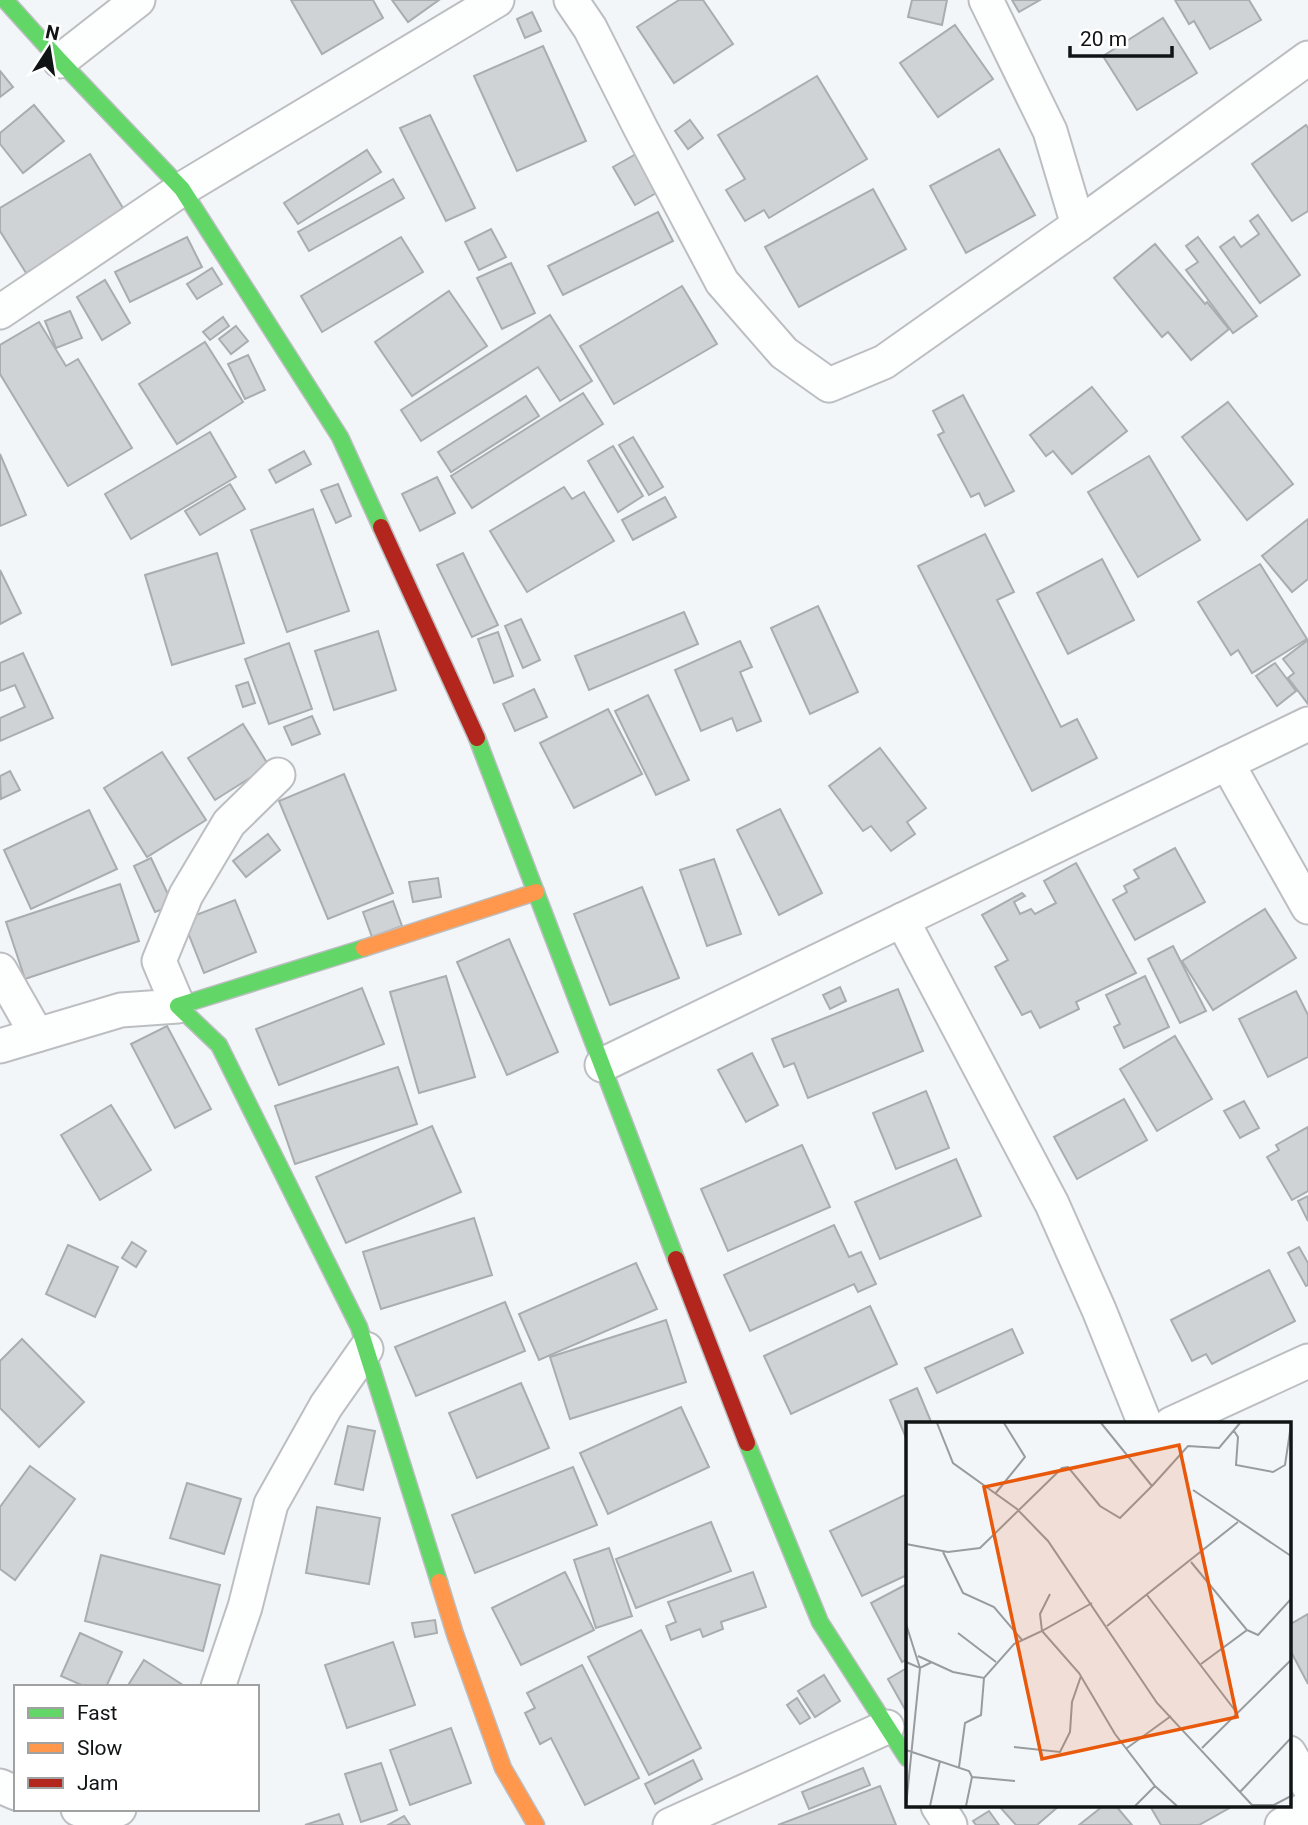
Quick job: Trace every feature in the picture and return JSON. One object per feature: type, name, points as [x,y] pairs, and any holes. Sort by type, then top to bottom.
[{"type":"street","points":[[5,0],[182,189],[340,437],[471,723],[747,1444],[820,1622],[906,1756]]},
{"type":"street","points":[[60,61],[138,0]]},
{"type":"street","points":[[0,312],[182,189],[497,0]]},
{"type":"street","points":[[571,0],[590,28],[640,129],[722,282],[783,353],[829,384],[884,362],[1308,58]]},
{"type":"street","points":[[986,0],[1051,131],[1078,225]]},
{"type":"street","points":[[603,1065],[1308,724]]},
{"type":"street","points":[[1227,763],[1308,907]]},
{"type":"street","points":[[278,775],[229,823],[186,895],[159,961],[178,1006],[219,1045],[359,1327],[455,1634],[503,1768],[536,1825]]},
{"type":"street","points":[[0,1046],[121,1010],[178,1006],[536,892]]},
{"type":"street","points":[[902,920],[1052,1204],[1144,1422]]},
{"type":"street","points":[[0,970],[37,1035]]},
{"type":"street","points":[[219,1685],[245,1607],[271,1504],[326,1406],[366,1349]]},
{"type":"street","points":[[1175,1422],[1308,1362]]},
{"type":"street","points":[[670,1825],[887,1727]]},
{"type":"street","points":[[1290,1755],[1308,1785]]},
{"type":"street","points":[[1282,1825],[1308,1807]]},
{"type":"street","points":[[939,1808],[950,1825]]},
{"type":"street","points":[[87,1811],[101,1814],[112,1811]]},
{"type":"building","points":[[291,0],[373,0],[383,18],[322,54]]},
{"type":"building","points":[[392,0],[439,0],[408,22]]},
{"type":"building","points":[[679,0],[703,0],[733,44],[674,83],[637,27]]},
{"type":"building","points":[[912,0],[947,0],[942,25],[908,17]]},
{"type":"building","points":[[1012,0],[1040,0],[1019,12]]},
{"type":"building","points":[[1175,0],[1249,0],[1261,20],[1210,49],[1194,21],[1189,24]]},
{"type":"building","points":[[532,12],[541,31],[525,38],[517,19]]},
{"type":"building","points":[[1163,18],[1197,73],[1137,110],[1103,56]]},
{"type":"building","points":[[955,25],[993,79],[938,117],[900,63]]},
{"type":"building","points":[[543,46],[586,141],[517,171],[474,76]]},
{"type":"building","points":[[0,71],[13,87],[0,97]]},
{"type":"building","points":[[817,76],[867,159],[769,218],[764,210],[745,221],[726,190],[745,179],[718,135]]},
{"type":"building","points":[[34,105],[64,141],[23,173],[0,144],[0,133]]},
{"type":"building","points":[[430,115],[475,208],[446,221],[400,128]]},
{"type":"building","points":[[690,120],[703,138],[688,149],[675,131]]},
{"type":"building","points":[[1306,125],[1308,211],[1292,221],[1252,164]]},
{"type":"building","points":[[999,149],[1035,215],[966,253],[930,186]]},
{"type":"building","points":[[367,150],[381,172],[298,224],[284,203]]},
{"type":"building","points":[[90,154],[126,213],[26,273],[0,231],[0,208]]},
{"type":"building","points":[[636,154],[658,192],[635,205],[613,167]]},
{"type":"building","points":[[393,179],[404,198],[309,251],[298,232]]},
{"type":"building","points":[[873,189],[906,249],[799,307],[765,247]]},
{"type":"building","points":[[658,212],[673,241],[563,295],[548,266]]},
{"type":"building","points":[[1258,215],[1300,275],[1260,303],[1220,247],[1234,237],[1241,247],[1259,234],[1250,221]]},
{"type":"building","points":[[491,229],[506,257],[479,270],[465,242]]},
{"type":"building","points":[[187,237],[202,267],[130,302],[115,272]]},
{"type":"building","points":[[401,237],[423,272],[322,332],[301,296]]},
{"type":"building","points":[[1198,237],[1257,316],[1233,333],[1186,270],[1198,262],[1186,246]]},
{"type":"building","points":[[1155,244],[1229,329],[1191,360],[1168,332],[1162,337],[1114,278]]},
{"type":"building","points":[[511,263],[535,313],[502,329],[477,278]]},
{"type":"building","points":[[212,268],[222,284],[197,299],[187,284]]},
{"type":"building","points":[[105,280],[130,323],[102,340],[77,297]]},
{"type":"building","points":[[682,286],[717,344],[614,404],[580,346]]},
{"type":"building","points":[[449,291],[487,346],[412,396],[375,342]]},
{"type":"building","points":[[70,311],[82,338],[56,348],[45,321]]},
{"type":"building","points":[[550,315],[592,381],[560,401],[538,367],[421,441],[401,410]]},
{"type":"building","points":[[223,317],[229,326],[210,340],[203,332]]},
{"type":"building","points":[[39,322],[66,366],[78,359],[132,448],[68,486],[0,374],[0,345]]},
{"type":"building","points":[[236,326],[248,341],[231,354],[219,339]]},
{"type":"building","points":[[205,342],[243,402],[177,444],[139,384]]},
{"type":"building","points":[[248,355],[265,390],[245,399],[228,364]]},
{"type":"building","points":[[1092,387],[1127,431],[1072,474],[1053,451],[1046,456],[1030,435]]},
{"type":"building","points":[[583,393],[603,424],[472,508],[451,476]]},
{"type":"building","points":[[963,395],[1014,491],[985,506],[979,493],[971,497],[938,435],[944,432],[933,411]]},
{"type":"building","points":[[526,396],[539,416],[451,472],[438,452]]},
{"type":"building","points":[[1228,402],[1293,484],[1247,520],[1182,437]]},
{"type":"building","points":[[210,432],[236,477],[131,539],[105,494]]},
{"type":"building","points":[[633,437],[663,487],[649,495],[619,445]]},
{"type":"building","points":[[613,446],[643,496],[618,512],[588,461]]},
{"type":"building","points":[[304,451],[311,464],[276,483],[269,470]]},
{"type":"building","points":[[0,454],[26,515],[0,526]]},
{"type":"building","points":[[1149,456],[1200,540],[1138,577],[1088,492]]},
{"type":"building","points":[[437,477],[455,513],[420,531],[402,494]]},
{"type":"building","points":[[230,484],[245,509],[200,535],[185,511]]},
{"type":"building","points":[[338,484],[351,516],[336,523],[321,490]]},
{"type":"building","points":[[564,487],[572,499],[584,492],[614,541],[527,592],[490,531]]},
{"type":"building","points":[[665,497],[676,517],[633,540],[622,520]]},
{"type":"building","points":[[313,509],[349,611],[287,632],[251,530]]},
{"type":"building","points":[[1308,519],[1308,579],[1292,592],[1262,556]]},
{"type":"building","points":[[985,534],[1014,592],[997,600],[1061,727],[1077,719],[1097,758],[1032,791],[918,566]]},
{"type":"building","points":[[217,553],[244,643],[172,665],[145,575]]},
{"type":"building","points":[[463,553],[498,625],[472,637],[437,565]]},
{"type":"building","points":[[1102,559],[1134,620],[1068,654],[1037,593]]},
{"type":"building","points":[[1260,564],[1307,639],[1252,673],[1238,650],[1231,655],[1198,602]]},
{"type":"building","points":[[0,570],[21,613],[0,624]]},
{"type":"building","points":[[818,606],[858,692],[810,714],[771,628]]},
{"type":"building","points":[[684,612],[698,644],[589,690],[575,656]]},
{"type":"building","points":[[521,619],[540,660],[523,668],[505,626]]},
{"type":"building","points":[[378,631],[396,690],[334,710],[315,651]]},
{"type":"building","points":[[498,632],[513,676],[494,683],[478,639]]},
{"type":"building","points":[[1308,640],[1308,704],[1288,678],[1294,673],[1283,659]]},
{"type":"building","points":[[740,641],[752,667],[740,672],[761,721],[737,731],[732,718],[701,731],[675,670]]},
{"type":"building","points":[[289,643],[312,709],[269,724],[245,659]]},
{"type":"building","points":[[23,653],[53,718],[0,741],[0,718],[25,707],[15,685],[0,691],[0,663]]},
{"type":"building","points":[[1275,663],[1296,691],[1277,706],[1256,676]]},
{"type":"building","points":[[248,682],[255,703],[243,707],[236,686]]},
{"type":"building","points":[[534,689],[547,717],[515,731],[503,704]]},
{"type":"building","points":[[648,695],[689,780],[656,795],[615,711]]},
{"type":"building","points":[[608,709],[642,774],[574,808],[540,743]]},
{"type":"building","points":[[312,716],[320,734],[292,745],[284,727]]},
{"type":"building","points":[[243,724],[269,766],[215,800],[188,758]]},
{"type":"building","points":[[880,748],[926,808],[907,822],[915,834],[891,851],[871,826],[863,831],[829,786]]},
{"type":"building","points":[[162,752],[206,820],[147,857],[104,788]]},
{"type":"building","points":[[10,771],[20,790],[1,799],[0,776]]},
{"type":"building","points":[[344,774],[393,893],[328,919],[279,801]]},
{"type":"building","points":[[780,809],[822,893],[779,915],[737,830]]},
{"type":"building","points":[[89,810],[117,869],[31,909],[4,850]]},
{"type":"building","points":[[268,834],[280,850],[246,877],[233,861]]},
{"type":"building","points":[[1175,848],[1205,902],[1135,940],[1113,900],[1127,892],[1124,886],[1139,878],[1134,870]]},
{"type":"building","points":[[151,858],[173,905],[155,912],[134,866]]},
{"type":"building","points":[[714,859],[741,934],[707,946],[680,870]]},
{"type":"building","points":[[1076,863],[1136,973],[1076,1002],[1079,1009],[1040,1028],[1031,1011],[1022,1015],[995,967],[1008,960],[982,915],[1022,893],[1025,896],[1014,902],[1020,914],[1031,909],[1035,914],[1056,903],[1044,881]]},
{"type":"building","points":[[438,878],[441,897],[413,902],[409,882]]},
{"type":"building","points":[[120,884],[139,941],[25,979],[6,922]]},
{"type":"building","points":[[642,887],[679,978],[610,1005],[574,914]]},
{"type":"building","points":[[235,900],[256,952],[204,973],[183,920]]},
{"type":"building","points":[[393,901],[402,926],[372,937],[363,912]]},
{"type":"building","points":[[1265,909],[1296,958],[1213,1010],[1182,961]]},
{"type":"building","points":[[509,939],[558,1052],[507,1075],[457,962]]},
{"type":"building","points":[[1173,946],[1206,1011],[1180,1023],[1148,959]]},
{"type":"building","points":[[446,976],[475,1077],[419,1093],[390,992]]},
{"type":"building","points":[[1145,976],[1169,1027],[1124,1048],[1114,1027],[1120,1024],[1106,995]]},
{"type":"building","points":[[840,987],[846,1001],[830,1009],[823,995]]},
{"type":"building","points":[[362,988],[384,1044],[279,1085],[256,1029]]},
{"type":"building","points":[[898,989],[923,1051],[808,1098],[794,1063],[784,1067],[772,1039]]},
{"type":"building","points":[[1296,991],[1308,1015],[1308,1057],[1268,1077],[1239,1019]]},
{"type":"building","points":[[167,1026],[211,1109],[175,1128],[131,1044]]},
{"type":"building","points":[[1175,1036],[1212,1099],[1157,1131],[1120,1069]]},
{"type":"building","points":[[752,1053],[778,1105],[746,1122],[718,1070]]},
{"type":"building","points":[[398,1067],[417,1124],[295,1164],[275,1106]]},
{"type":"building","points":[[926,1091],[949,1148],[896,1169],[873,1113]]},
{"type":"building","points":[[1124,1099],[1147,1140],[1077,1179],[1054,1137]]},
{"type":"building","points":[[1244,1101],[1259,1128],[1240,1138],[1224,1111]]},
{"type":"building","points":[[111,1105],[151,1170],[100,1200],[61,1135]]},
{"type":"building","points":[[432,1126],[461,1192],[346,1243],[316,1177]]},
{"type":"building","points":[[1308,1127],[1308,1191],[1292,1200],[1267,1157],[1279,1150],[1276,1145]]},
{"type":"building","points":[[802,1145],[830,1207],[728,1251],[701,1189]]},
{"type":"building","points":[[956,1159],[981,1216],[880,1259],[855,1202]]},
{"type":"building","points":[[1308,1196],[1308,1221],[1298,1201]]},
{"type":"building","points":[[474,1218],[492,1275],[381,1309],[363,1252]]},
{"type":"building","points":[[834,1225],[849,1257],[861,1252],[876,1284],[858,1292],[854,1284],[750,1331],[724,1275]]},
{"type":"building","points":[[132,1242],[146,1251],[136,1267],[122,1258]]},
{"type":"building","points":[[68,1245],[118,1267],[95,1317],[46,1294]]},
{"type":"building","points":[[1299,1247],[1308,1263],[1306,1286],[1288,1253]]},
{"type":"building","points":[[636,1263],[657,1309],[539,1360],[519,1314]]},
{"type":"building","points":[[1269,1270],[1295,1321],[1212,1364],[1206,1354],[1192,1361],[1171,1320]]},
{"type":"building","points":[[505,1302],[525,1351],[416,1396],[395,1347]]},
{"type":"building","points":[[870,1306],[897,1364],[791,1414],[764,1356]]},
{"type":"building","points":[[666,1320],[686,1382],[570,1419],[550,1357]]},
{"type":"building","points":[[1012,1329],[1023,1353],[937,1393],[925,1368]]},
{"type":"building","points":[[22,1339],[84,1402],[39,1447],[0,1408],[0,1361]]},
{"type":"building","points":[[521,1383],[549,1448],[477,1478],[449,1413]]},
{"type":"building","points":[[917,1388],[931,1422],[906,1422],[906,1438],[890,1400]]},
{"type":"building","points":[[681,1407],[709,1467],[608,1514],[580,1453]]},
{"type":"building","points":[[348,1426],[375,1431],[363,1490],[335,1484]]},
{"type":"building","points":[[30,1466],[75,1499],[15,1580],[0,1569],[0,1507]]},
{"type":"building","points":[[573,1467],[597,1525],[475,1573],[452,1515]]},
{"type":"building","points":[[187,1483],[241,1499],[224,1554],[170,1538]]},
{"type":"building","points":[[906,1494],[906,1575],[862,1596],[830,1531]]},
{"type":"building","points":[[317,1507],[380,1518],[369,1584],[306,1573]]},
{"type":"building","points":[[711,1522],[731,1571],[636,1608],[616,1559]]},
{"type":"building","points":[[609,1548],[632,1616],[596,1628],[574,1560]]},
{"type":"building","points":[[101,1555],[220,1585],[203,1651],[85,1621]]},
{"type":"building","points":[[565,1572],[594,1630],[521,1665],[492,1608]]},
{"type":"building","points":[[753,1572],[766,1607],[721,1622],[723,1629],[703,1637],[700,1629],[671,1640],[666,1626],[676,1622],[668,1602]]},
{"type":"building","points":[[906,1585],[906,1660],[902,1662],[871,1603]]},
{"type":"building","points":[[1308,1614],[1308,1684],[1290,1650],[1290,1624]]},
{"type":"building","points":[[435,1620],[437,1633],[415,1637],[412,1623]]},
{"type":"building","points":[[641,1630],[701,1748],[649,1775],[588,1657]]},
{"type":"building","points":[[80,1633],[122,1652],[107,1685],[81,1685],[61,1676]]},
{"type":"building","points":[[393,1642],[415,1705],[347,1728],[325,1665]]},
{"type":"building","points":[[144,1660],[183,1685],[128,1685]]},
{"type":"building","points":[[582,1665],[639,1778],[585,1805],[551,1738],[540,1744],[525,1713],[535,1708],[527,1693]]},
{"type":"building","points":[[906,1669],[906,1711],[888,1679]]},
{"type":"building","points":[[824,1675],[840,1701],[815,1717],[798,1691]]},
{"type":"building","points":[[797,1698],[810,1718],[800,1724],[787,1705]]},
{"type":"building","points":[[451,1728],[471,1783],[410,1805],[390,1750]]},
{"type":"building","points":[[693,1760],[702,1779],[655,1804],[645,1784]]},
{"type":"building","points":[[381,1763],[397,1810],[361,1822],[345,1774]]},
{"type":"building","points":[[863,1768],[870,1785],[809,1809],[802,1792]]},
{"type":"building","points":[[880,1786],[896,1825],[778,1825]]},
{"type":"building","points":[[1001,1808],[1057,1808],[1037,1825],[1016,1825]]},
{"type":"building","points":[[1100,1808],[1118,1808],[1132,1825],[1079,1825]]},
{"type":"building","points":[[1151,1808],[1229,1808],[1199,1825],[1161,1825]]},
{"type":"building","points":[[989,1811],[999,1825],[976,1825],[973,1821]]},
{"type":"building","points":[[339,1814],[343,1825],[305,1825]]},
{"type":"building","points":[[404,1816],[410,1825],[388,1825]]},
{"type":"traffic: fast","points":[[5,0],[182,189],[340,437],[381,527]]},
{"type":"traffic: fast","points":[[477,738],[676,1259]]},
{"type":"traffic: fast","points":[[364,948],[178,1006],[219,1045],[359,1327],[439,1582]]},
{"type":"traffic: fast","points":[[747,1443],[820,1622],[906,1756]]},
{"type":"traffic: slow","points":[[364,948],[536,892]]},
{"type":"traffic: slow","points":[[439,1582],[503,1768],[536,1825]]},
{"type":"traffic: jam","points":[[381,527],[477,738]]},
{"type":"traffic: jam","points":[[676,1259],[747,1443]]}]
